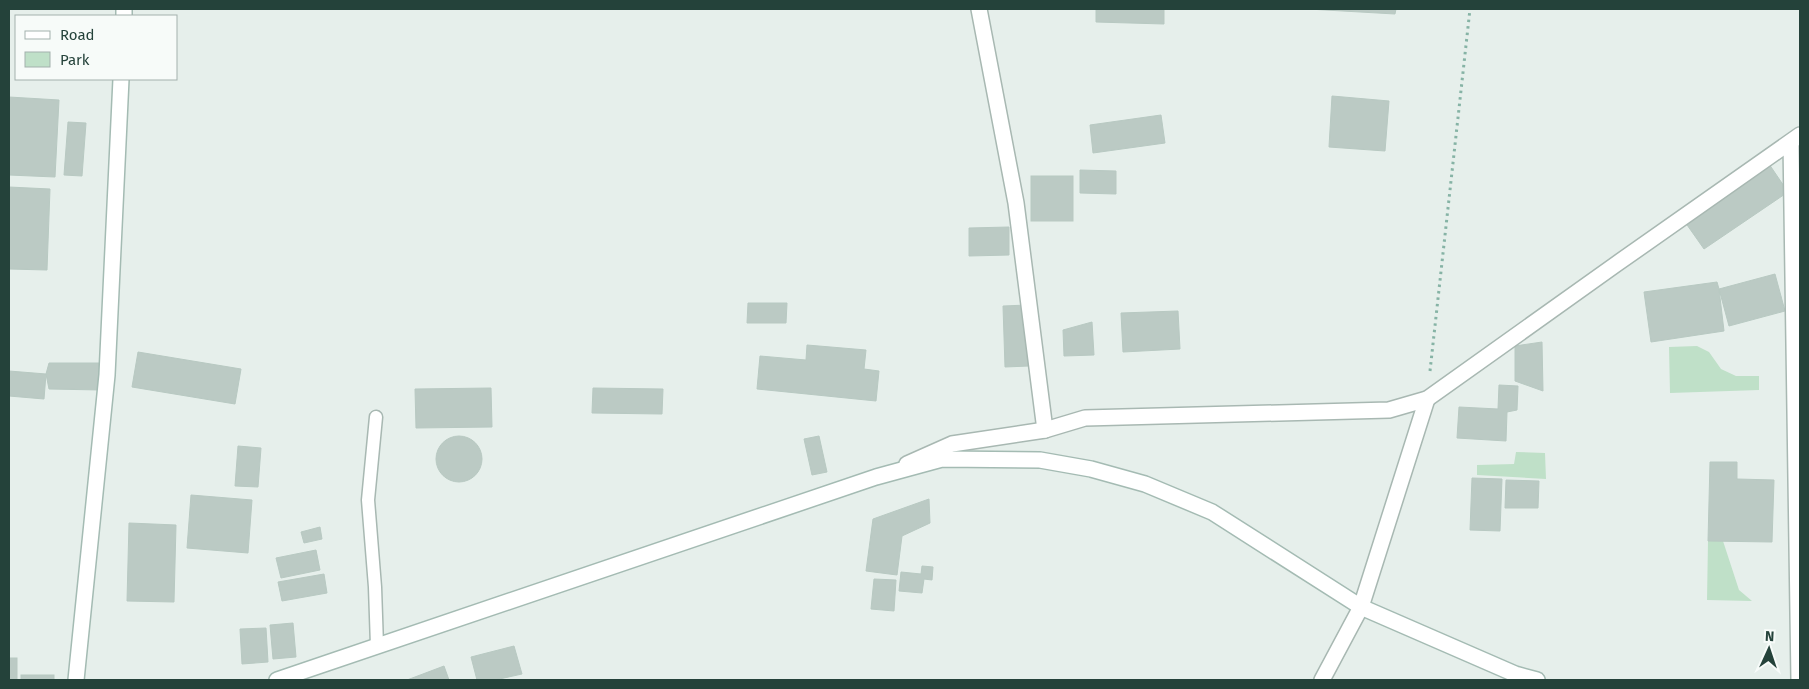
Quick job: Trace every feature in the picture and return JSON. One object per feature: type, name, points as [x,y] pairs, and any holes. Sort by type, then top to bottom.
[{"type":"street","points":[[979,9],[1016,203],[1045,430]]},
{"type":"street","points":[[76,680],[107,375],[121,80]]},
{"type":"street","points":[[876,477],[952,444],[1045,430],[1085,418],[1389,410],[1427,399],[1615,264],[1796,138]]},
{"type":"street","points":[[1796,138],[1799,680]]},
{"type":"street","points":[[1322,680],[1361,607],[1427,399]]},
{"type":"street","points":[[277,680],[876,477],[942,459],[1040,460],[1091,468],[1145,484],[1212,512],[1361,607],[1515,674],[1537,680]]},
{"type":"lane","points":[[376,417],[368,500],[375,587],[377,646]]},
{"type":"path","points":[[1427,399],[1470,9]]},
{"type":"green space","points":[[1697,346],[1709,352],[1721,369],[1736,376],[1759,376],[1759,390],[1670,393],[1669,347]]},
{"type":"green space","points":[[1516,452],[1545,453],[1546,479],[1477,475],[1477,465],[1514,464]]},
{"type":"green space","points":[[1708,541],[1723,541],[1739,590],[1752,601],[1707,600]]},
{"type":"building","points":[[1096,9],[1164,9],[1164,24],[1096,22]]},
{"type":"building","points":[[1308,9],[1396,9],[1395,14]]},
{"type":"building","points":[[1332,96],[1389,101],[1385,151],[1329,147]]},
{"type":"building","points":[[9,97],[59,100],[55,177],[9,175]]},
{"type":"building","points":[[1161,115],[1165,143],[1093,153],[1090,125]]},
{"type":"building","points":[[68,122],[86,123],[82,176],[64,175]]},
{"type":"building","points":[[1769,164],[1788,192],[1704,249],[1685,222]]},
{"type":"building","points":[[1080,170],[1116,171],[1116,194],[1080,193]]},
{"type":"building","points":[[1031,176],[1073,176],[1073,221],[1031,221]]},
{"type":"building","points":[[9,187],[50,189],[47,270],[9,269]]},
{"type":"building","points":[[1009,227],[1009,255],[969,256],[969,228]]},
{"type":"building","points":[[1775,274],[1785,311],[1729,326],[1719,289]]},
{"type":"building","points":[[1717,282],[1724,331],[1651,342],[1644,292]]},
{"type":"building","points":[[748,303],[787,303],[786,323],[747,323]]},
{"type":"building","points":[[1027,305],[1029,366],[1005,367],[1003,306]]},
{"type":"building","points":[[1178,311],[1180,349],[1123,352],[1121,313]]},
{"type":"building","points":[[1092,322],[1094,355],[1064,356],[1063,330]]},
{"type":"building","points":[[1542,342],[1543,391],[1515,381],[1515,346]]},
{"type":"building","points":[[807,345],[866,350],[864,369],[879,371],[876,401],[757,389],[760,356],[806,360]]},
{"type":"building","points":[[138,352],[241,369],[235,404],[132,387]]},
{"type":"building","points":[[49,363],[101,363],[101,390],[49,389],[46,374]]},
{"type":"building","points":[[9,371],[46,374],[44,399],[9,396]]},
{"type":"building","points":[[1499,385],[1518,386],[1517,410],[1507,412],[1506,441],[1457,438],[1459,407],[1498,409]]},
{"type":"building","points":[[491,388],[492,427],[416,428],[415,389]]},
{"type":"building","points":[[593,388],[663,389],[662,414],[592,413]]},
{"type":"building","points":[[464,436],[476,442],[481,450],[481,468],[476,476],[468,481],[454,482],[442,476],[437,468],[436,454],[442,442],[450,437]]},
{"type":"building","points":[[819,436],[827,472],[812,475],[804,439]]},
{"type":"building","points":[[238,446],[261,448],[258,487],[235,486]]},
{"type":"building","points":[[1710,462],[1737,462],[1737,479],[1774,480],[1772,542],[1708,541]]},
{"type":"building","points":[[1472,478],[1502,479],[1500,531],[1470,530]]},
{"type":"building","points":[[1506,480],[1539,481],[1538,508],[1505,508]]},
{"type":"building","points":[[191,495],[252,500],[248,553],[187,548]]},
{"type":"building","points":[[929,499],[930,523],[902,536],[897,575],[866,571],[873,519]]},
{"type":"building","points":[[129,523],[176,525],[174,602],[127,601]]},
{"type":"building","points":[[320,527],[322,539],[304,543],[301,532]]},
{"type":"building","points":[[316,550],[320,570],[281,578],[276,558]]},
{"type":"building","points":[[922,566],[933,567],[932,580],[924,579],[922,593],[899,591],[901,572],[921,574]]},
{"type":"building","points":[[324,574],[327,593],[282,601],[278,582]]},
{"type":"building","points":[[874,579],[896,580],[894,611],[871,609]]},
{"type":"building","points":[[293,623],[296,657],[273,659],[270,625]]},
{"type":"building","points":[[266,628],[268,662],[242,664],[240,629]]},
{"type":"building","points":[[514,646],[522,674],[495,680],[477,680],[471,657]]},
{"type":"building","points":[[9,658],[17,658],[17,680],[9,680]]},
{"type":"building","points":[[444,666],[449,680],[407,680]]},
{"type":"building","points":[[21,675],[54,675],[54,680],[21,680]]}]
